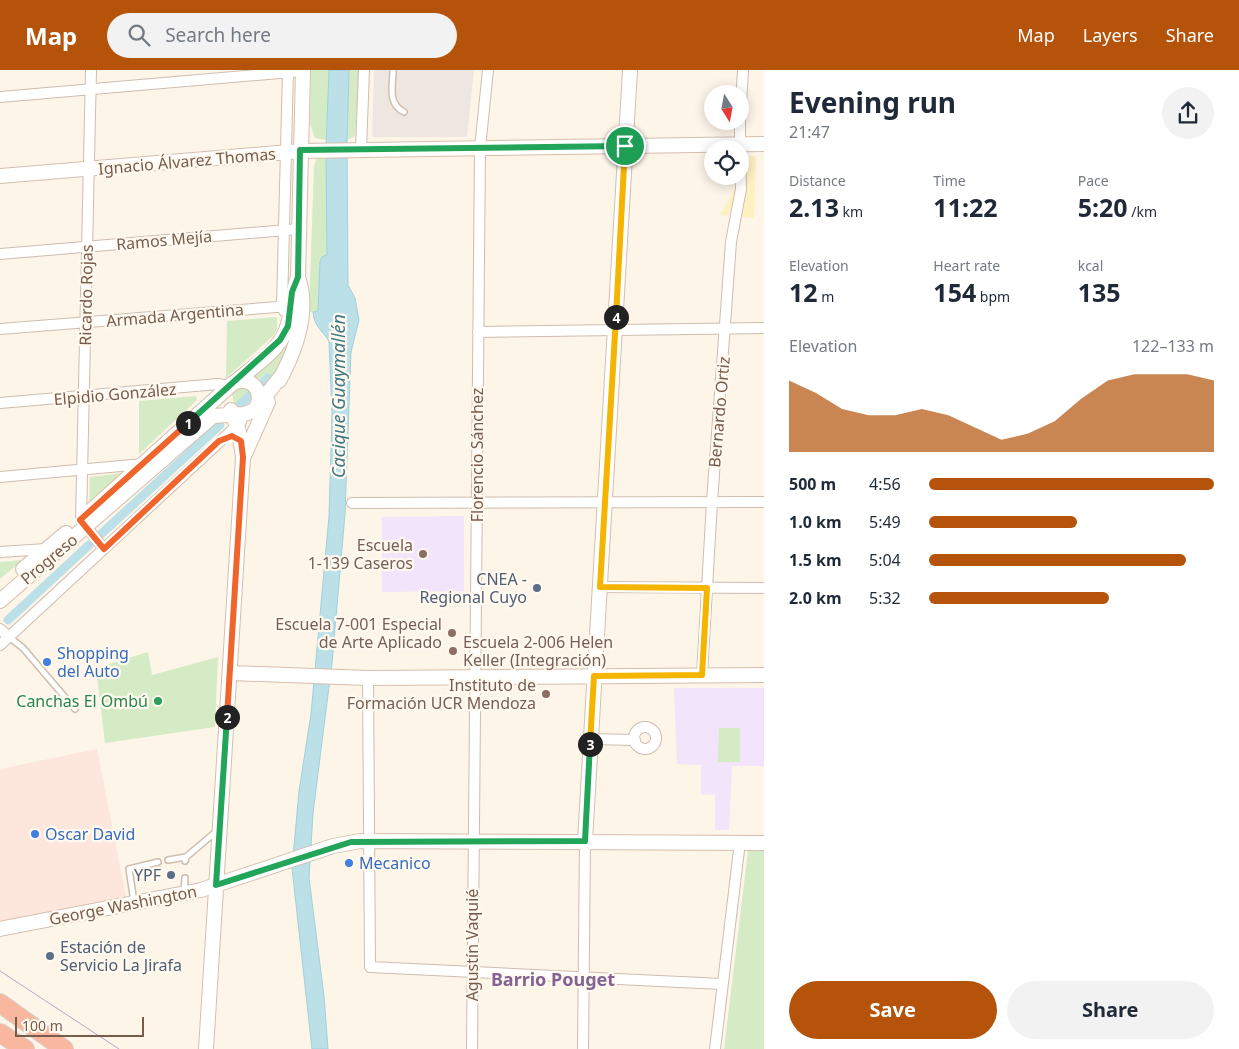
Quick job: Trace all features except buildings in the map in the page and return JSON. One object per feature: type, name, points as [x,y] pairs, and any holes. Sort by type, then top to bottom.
[{"type":"highway","points":[[0,1003],[63,1049]]},
{"type":"highway","points":[[0,1012],[63,1049]]},
{"type":"highway","points":[[0,1033],[24,1049]]},
{"type":"highway","points":[[0,1039],[24,1049]]},
{"type":"main road","points":[[585,841],[630,70]]},
{"type":"main road","points":[[206,1049],[246,414],[283,374],[293,351],[301,316],[302,295],[298,277],[303,71]]},
{"type":"main road","name":"Ignacio Álvarez Thomas","points":[[749,146],[764,144]]},
{"type":"main road","name":"Ignacio Álvarez Thomas","points":[[0,176],[300,150],[625,146],[704,147]]},
{"type":"main road","name":"Progreso","points":[[0,589],[46,549],[85,527],[143,464],[280,340],[292,292],[298,277]]},
{"type":"main road","points":[[243,457],[241,441],[246,414],[259,394],[254,385],[242,380],[230,386],[226,402],[246,414]]},
{"type":"main road","name":"Progreso","points":[[0,601],[213,416],[246,414]]},
{"type":"main road","points":[[230,673],[330,678],[764,675]]},
{"type":"main road","name":"George Washington","points":[[0,929],[184,894],[342,844],[369,840],[764,843]]},
{"type":"street","name":"Ricardo Rojas","points":[[85,527],[82,470],[91,70]]},
{"type":"street","points":[[354,149],[364,70]]},
{"type":"street","name":"Florencio Sánchez","points":[[472,841],[480,148],[488,70]]},
{"type":"street","name":"Bernardo Ortiz","points":[[742,85],[743,70]]},
{"type":"street","points":[[287,310],[284,230],[288,71]]},
{"type":"street","points":[[0,97],[303,71]]},
{"type":"street","name":"Bernardo Ortiz","points":[[702,675],[712,502],[732,233],[741,185]]},
{"type":"street","name":"Ramos Mejía","points":[[0,254],[299,229]]},
{"type":"street","name":"Armada Argentina","points":[[0,329],[287,310]]},
{"type":"street","points":[[478,332],[764,328]]},
{"type":"street","name":"Elpidio González","points":[[0,404],[218,384],[230,386]]},
{"type":"street","points":[[0,645],[4,633],[104,549],[246,414]]},
{"type":"street","points":[[219,441],[232,436],[241,441]]},
{"type":"street","points":[[0,477],[143,464]]},
{"type":"street","points":[[352,503],[477,501],[764,502]]},
{"type":"street","points":[[85,527],[104,549]]},
{"type":"street","points":[[0,552],[46,549]]},
{"type":"street","points":[[600,587],[764,588]]},
{"type":"street","points":[[368,678],[370,967],[722,984]]},
{"type":"street","points":[[590,739],[635,740]]},
{"type":"street","name":"Agustín Vaquié","points":[[472,841],[472,1049]]},
{"type":"street","points":[[582,1049],[585,841]]},
{"type":"street","points":[[715,1049],[740,842]]},
{"type":"lane","points":[[393,70],[392,98],[398,109],[404,112]]},
{"type":"lane","points":[[4,633],[23,648],[74,709]]},
{"type":"lane","points":[[168,860],[186,859],[220,828]]},
{"type":"lane","points":[[135,903],[129,869],[158,862]]},
{"type":"lane","points":[[184,894],[185,878]]},
{"type":"shaded area","points":[[374,70],[474,70],[467,137],[374,137],[372,134]]},
{"type":"shaded area","name":"Escuela 1-139 Caseros","points":[[464,516],[464,591],[382,592],[382,517]]},
{"type":"shaded area","points":[[674,688],[764,688],[764,766],[732,766],[729,830],[715,830],[715,795],[701,794],[701,765],[677,764]]},
{"type":"shaded area","name":"Oscar David","points":[[97,749],[126,897],[0,922],[0,769]]},
{"type":"green space","points":[[311,70],[329,70],[326,140],[315,138],[310,124]]},
{"type":"green space","points":[[349,70],[360,70],[355,136],[347,140]]},
{"type":"green space","points":[[326,155],[327,255],[320,262],[318,312],[309,312],[314,166],[317,158]]},
{"type":"green space","points":[[277,317],[277,329],[273,336],[226,378],[227,321]]},
{"type":"green space","points":[[294,328],[288,351],[267,388],[265,384],[270,379],[266,377],[262,380],[252,375]]},
{"type":"green space","points":[[242,386],[252,390],[235,407],[232,394]]},
{"type":"green space","points":[[196,396],[197,400],[139,454],[139,401]]},
{"type":"green space","points":[[123,473],[89,504],[90,477]]},
{"type":"green space","points":[[23,560],[0,579],[0,562]]},
{"type":"green space","name":"Canchas El Ombú","points":[[148,652],[152,675],[218,657],[215,727],[105,743],[96,668]]},
{"type":"green space","points":[[719,728],[740,728],[740,762],[718,762]]},
{"type":"green space","points":[[748,851],[764,851],[764,1049],[724,1049]]},
{"type":"sand","points":[[756,156],[754,218],[740,217],[746,185],[749,185],[749,157]]},
{"type":"sand","points":[[736,187],[734,203],[728,216],[720,215]]},
{"type":"water","name":"Cacique Guaymallén","points":[[329,70],[349,70],[347,140],[348,285],[355,298],[359,320],[351,352],[345,514],[332,663],[313,813],[309,878],[324,996],[328,1049],[312,1049],[292,868],[299,791],[311,714],[329,516],[332,414],[329,341],[316,324],[313,312],[318,311],[320,262],[322,257],[327,255],[326,149]]},
{"type":"waterway","points":[[264,382],[268,378]]},
{"type":"waterway","points":[[238,407],[253,393]]},
{"type":"waterway","points":[[101,534],[220,425]]},
{"type":"waterway","points":[[8,620],[89,545]]},
{"type":"tram line","points":[[0,971],[119,1049]]},
{"type":"place","name":"Escuela 1-139 Caseros","points":[[423,554]]},
{"type":"place","name":"CNEA - Regional Cuyo","points":[[537,588]]},
{"type":"place","name":"Escuela 7-001 Especial de Arte Aplicado","points":[[452,633]]},
{"type":"place","name":"Escuela 2-006 Helen Keller (Integración)","points":[[453,651]]},
{"type":"place","name":"Shopping del Auto","points":[[47,662]]},
{"type":"place","name":"Instituto de Formación UCR Mendoza","points":[[546,694]]},
{"type":"place","name":"Canchas El Ombú","points":[[158,701]]},
{"type":"place","name":"Oscar David","points":[[35,834]]},
{"type":"place","name":"Mecanico","points":[[349,863]]},
{"type":"place","name":"YPF","points":[[171,875]]},
{"type":"place","name":"Estación de Servicio La Jirafa","points":[[50,956]]},
{"type":"district","name":"Barrio Pouget","points":[[553,980]]},
{"type":"route","points":[[625,146],[600,587],[707,588],[702,675],[594,676],[585,841],[369,840],[351,842],[333,846],[216,885],[243,457],[241,441],[239,438],[232,436],[219,441],[104,549],[80,520],[275,347],[283,337],[288,326],[292,292],[298,277],[300,150],[625,146]]}]
